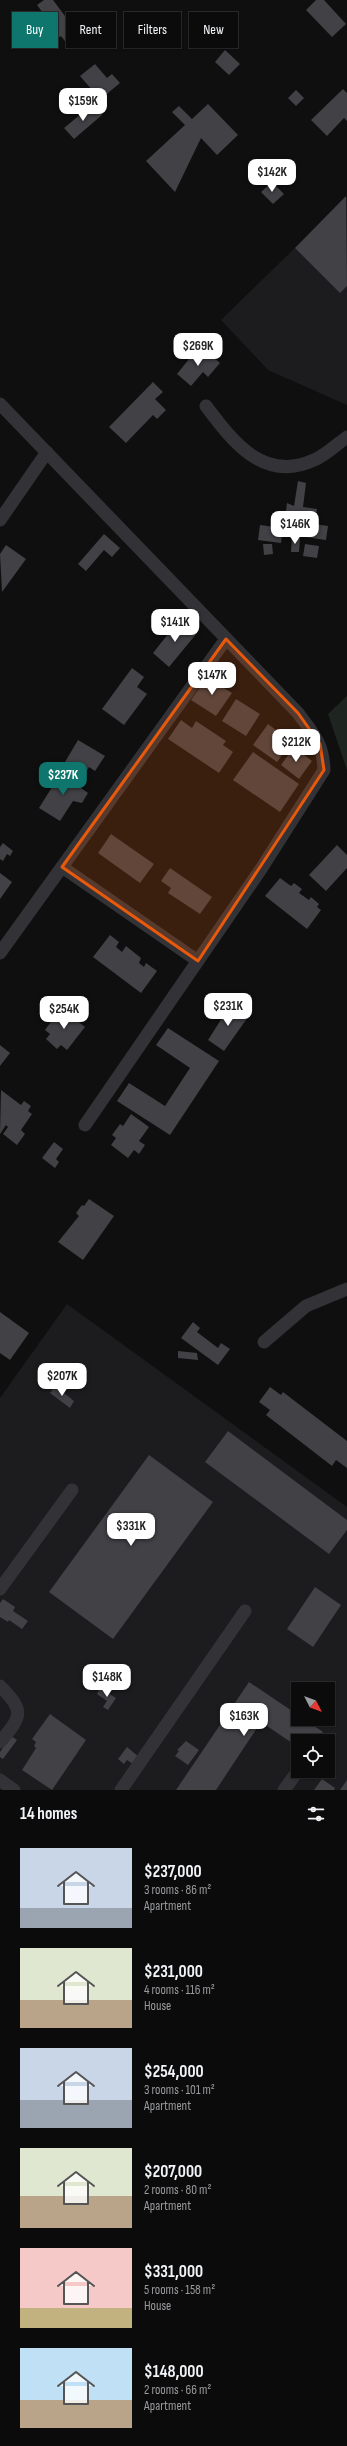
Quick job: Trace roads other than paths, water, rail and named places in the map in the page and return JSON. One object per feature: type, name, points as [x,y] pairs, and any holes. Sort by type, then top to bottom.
[{"type":"street","points":[[0,404],[298,713],[320,744],[324,770],[261,869],[85,1125]]},
{"type":"street","points":[[206,406],[228,435],[257,461],[286,468],[315,460],[347,437]]},
{"type":"street","points":[[0,520],[47,452]]},
{"type":"street","points":[[0,953],[226,640]]},
{"type":"street","points":[[62,867],[198,961]]},
{"type":"street","points":[[264,1342],[306,1306],[347,1289]]},
{"type":"street","points":[[0,1589],[72,1490]]},
{"type":"street","points":[[121,1790],[245,1611]]},
{"type":"street","points":[[0,1686],[16,1701],[18,1716],[14,1726],[0,1742]]},
{"type":"street","points":[[284,1790],[293,1778]]},
{"type":"street","points":[[0,1780],[14,1790]]}]
